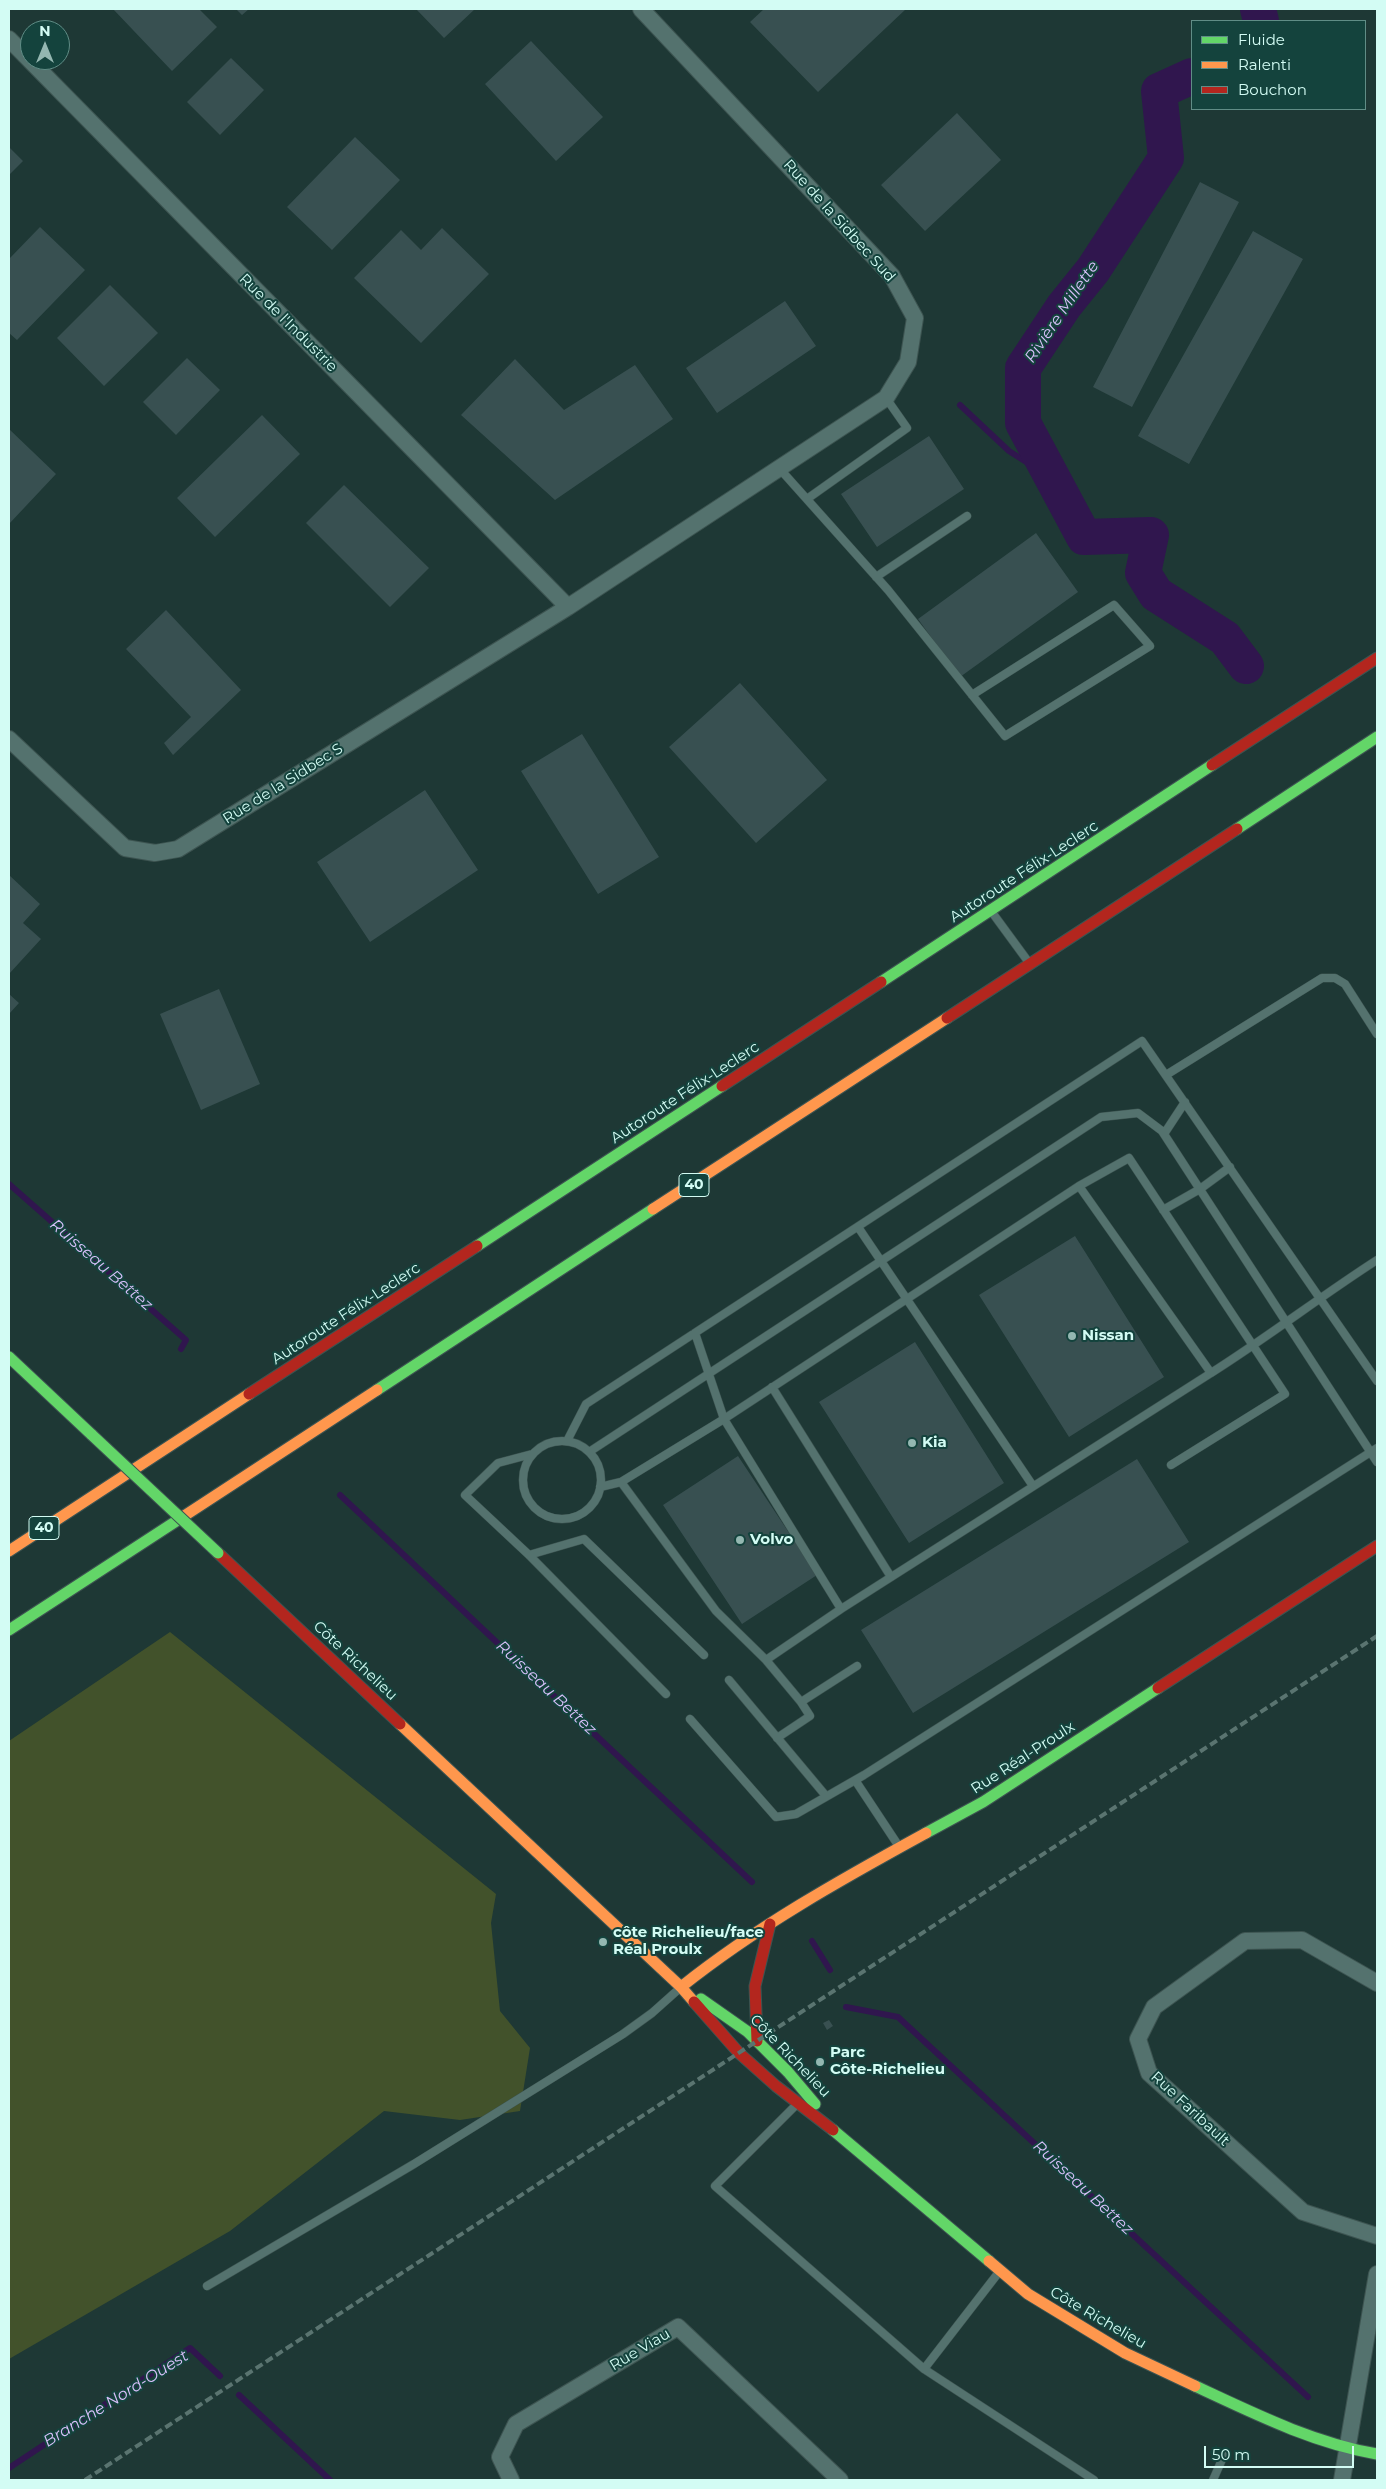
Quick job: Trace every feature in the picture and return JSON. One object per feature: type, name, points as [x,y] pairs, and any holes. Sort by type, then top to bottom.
[{"type":"main road","name":"Autoroute Félix-Leclerc","points":[[9,1551],[1377,658]]},
{"type":"main road","name":"40","points":[[9,1630],[1377,738]]},
{"type":"main road","name":"Côte Richelieu","points":[[9,1358],[681,1987],[739,2053],[798,2103],[844,2138],[1028,2294],[1125,2353],[1252,2413],[1347,2449],[1377,2454]]},
{"type":"main road","name":"Rue Réal-Proulx","points":[[681,1987],[770,1924],[840,1880],[962,1814],[1005,1788],[1377,1546]]},
{"type":"main road","points":[[757,2041],[755,1986],[770,1924]]},
{"type":"main road","name":"Côte Richelieu","points":[[681,1987],[738,2023],[788,2072],[844,2138]]},
{"type":"street","name":"Rue de la Sidbec Sud","points":[[568,607],[886,398],[908,362],[915,318],[892,276],[641,9]]},
{"type":"street","name":"Rue de l'Industrie","points":[[9,39],[568,607]]},
{"type":"street","name":"Rue de la Sidbec S","points":[[9,739],[125,848],[155,853],[178,849],[568,607]]},
{"type":"street","name":"Rue Faribault","points":[[1377,1983],[1302,1940],[1245,1941],[1154,2007],[1138,2040],[1149,2073],[1303,2212],[1377,2236]]},
{"type":"street","points":[[1342,2480],[1377,2277]]},
{"type":"street","name":"Rue Viau","points":[[511,2480],[500,2457],[516,2424],[678,2327],[840,2480]]},
{"type":"lane","points":[[807,499],[907,428],[886,398]]},
{"type":"lane","points":[[779,468],[876,577],[1005,736],[1150,646],[1114,605],[972,695]]},
{"type":"lane","points":[[876,577],[967,516]]},
{"type":"lane","points":[[991,911],[1030,964]]},
{"type":"lane","points":[[1166,1075],[1322,978],[1336,978],[1345,984],[1377,1034]]},
{"type":"lane","points":[[567,1441],[586,1404],[1142,1041],[1377,1381]]},
{"type":"lane","points":[[1164,1134],[1185,1102]]},
{"type":"lane","points":[[589,1452],[1101,1117],[1138,1112],[1164,1134],[1287,1323],[1374,1450],[1377,1462]]},
{"type":"lane","points":[[600,1487],[622,1482],[724,1419],[1079,1186],[1129,1158],[1286,1394],[1172,1465]]},
{"type":"lane","points":[[1162,1210],[1200,1189],[1230,1167]]},
{"type":"lane","points":[[1079,1186],[1211,1372]]},
{"type":"lane","points":[[858,1227],[906,1301],[1033,1486]]},
{"type":"lane","points":[[766,1660],[840,1609],[1211,1372],[1255,1346],[1319,1297],[1377,1260]]},
{"type":"lane","points":[[695,1333],[724,1419],[840,1609]]},
{"type":"lane","points":[[772,1388],[890,1577]]},
{"type":"lane","points":[[532,1454],[526,1465],[523,1478],[524,1491],[530,1502],[540,1512],[558,1518],[577,1516],[592,1503],[600,1487],[600,1474],[596,1462],[589,1452],[579,1445],[567,1441],[554,1442],[543,1446],[532,1454],[498,1463],[465,1495],[529,1555],[666,1694]]},
{"type":"lane","points":[[690,1719],[776,1817],[796,1814],[855,1780],[1374,1450]]},
{"type":"lane","points":[[622,1482],[716,1611],[766,1660],[801,1702],[810,1716],[777,1738]]},
{"type":"lane","points":[[529,1555],[584,1539],[704,1655]]},
{"type":"lane","points":[[801,1702],[857,1666]]},
{"type":"lane","points":[[729,1680],[826,1796]]},
{"type":"lane","points":[[855,1780],[899,1848]]},
{"type":"lane","points":[[207,2286],[414,2164],[623,2034],[681,1987]]},
{"type":"lane","points":[[798,2103],[716,2186],[924,2369],[1094,2480]]},
{"type":"lane","points":[[924,2369],[1000,2271]]},
{"type":"lane","points":[[1213,2480],[1224,2455]]},
{"type":"green space","points":[[170,1632],[496,1894],[491,1923],[500,2011],[530,2048],[520,2111],[460,2120],[384,2111],[230,2231],[9,2359],[9,1741]]},
{"type":"building","points":[[113,9],[199,9],[217,27],[172,71]]},
{"type":"building","points":[[236,9],[249,9],[242,15]]},
{"type":"building","points":[[416,9],[475,9],[444,38]]},
{"type":"building","points":[[764,9],[906,9],[818,92],[750,22]]},
{"type":"building","points":[[531,41],[603,117],[556,161],[485,84]]},
{"type":"building","points":[[231,58],[264,90],[220,135],[187,102]]},
{"type":"building","points":[[957,113],[1001,160],[925,231],[881,185]]},
{"type":"building","points":[[355,137],[400,180],[332,250],[287,207]]},
{"type":"building","points":[[9,147],[23,161],[9,175]]},
{"type":"building","points":[[1200,182],[1239,202],[1132,407],[1093,387]]},
{"type":"building","points":[[40,227],[85,270],[17,340],[9,333],[9,259]]},
{"type":"building","points":[[442,228],[489,274],[421,343],[354,278],[401,230],[421,250]]},
{"type":"building","points":[[1253,231],[1303,259],[1189,464],[1138,436]]},
{"type":"building","points":[[110,285],[158,333],[104,386],[57,338]]},
{"type":"building","points":[[785,301],[816,346],[717,413],[686,368]]},
{"type":"building","points":[[187,358],[220,390],[176,435],[143,402]]},
{"type":"building","points":[[515,359],[564,410],[635,365],[673,419],[555,500],[461,415]]},
{"type":"building","points":[[262,415],[300,454],[215,537],[177,498]]},
{"type":"building","points":[[9,429],[56,474],[9,524]]},
{"type":"building","points":[[929,436],[964,489],[877,547],[841,494]]},
{"type":"building","points":[[344,485],[429,568],[390,607],[306,523]]},
{"type":"building","points":[[1036,533],[1078,592],[960,677],[918,619]]},
{"type":"building","points":[[166,610],[241,690],[173,755],[164,743],[191,717],[126,649]]},
{"type":"building","points":[[740,683],[827,780],[756,843],[669,747]]},
{"type":"building","points":[[582,734],[659,857],[598,894],[521,771]]},
{"type":"building","points":[[425,790],[478,870],[370,942],[317,862]]},
{"type":"building","points":[[9,875],[40,904],[23,923],[41,939],[9,974]]},
{"type":"building","points":[[219,989],[260,1084],[201,1110],[160,1014]]},
{"type":"building","points":[[9,994],[19,1003],[9,1014]]},
{"type":"building","name":"Nissan","points":[[1075,1236],[1164,1377],[1069,1437],[979,1295]]},
{"type":"building","name":"Kia","points":[[915,1342],[1004,1483],[909,1543],[819,1402]]},
{"type":"building","name":"Volvo","points":[[738,1456],[817,1575],[742,1624],[663,1505]]},
{"type":"building","points":[[1137,1459],[1189,1542],[913,1713],[861,1630]]},
{"type":"building","points":[[829,2020],[833,2026],[827,2030],[823,2023]]},
{"type":"waterway","name":"Rivière Millette","points":[[1258,9],[1261,20]]},
{"type":"waterway","name":"Rivière Millette","points":[[1191,76],[1159,91],[1166,158],[1093,270],[1064,306],[1023,368],[1023,423],[1084,537],[1151,535],[1143,573],[1156,594],[1225,638],[1246,666]]},
{"type":"waterway","points":[[960,405],[1009,451],[1053,479]]},
{"type":"waterway","name":"Ruisseau Bettez","points":[[9,1184],[186,1340],[181,1349]]},
{"type":"waterway","name":"Ruisseau Bettez","points":[[340,1495],[752,1882]]},
{"type":"waterway","name":"Ruisseau Bettez","points":[[812,1941],[830,1970]]},
{"type":"waterway","name":"Ruisseau Bettez","points":[[846,2007],[898,2017],[1308,2397]]},
{"type":"waterway","name":"Branche Nord-Ouest","points":[[9,2468],[190,2348],[220,2376]]},
{"type":"waterway","name":"Branche Nord-Ouest","points":[[239,2395],[330,2480]]},
{"type":"railway","points":[[85,2480],[1377,1636]]},
{"type":"traffic: fast","points":[[1237,829],[1377,737]]},
{"type":"traffic: fast","points":[[881,982],[1212,765]]},
{"type":"traffic: fast","points":[[477,1246],[722,1086]]},
{"type":"traffic: fast","points":[[377,1390],[653,1209]]},
{"type":"traffic: fast","points":[[9,1357],[92,1435]]},
{"type":"traffic: fast","points":[[92,1435],[218,1553]]},
{"type":"traffic: fast","points":[[9,1630],[181,1518]]},
{"type":"traffic: fast","points":[[926,1833],[983,1802],[1158,1688]]},
{"type":"traffic: fast","points":[[701,1999],[748,2032],[788,2072],[815,2104]]},
{"type":"traffic: fast","points":[[833,2130],[989,2261]]},
{"type":"traffic: fast","points":[[1195,2386],[1307,2435],[1330,2443],[1377,2454]]},
{"type":"traffic: slow","points":[[653,1209],[947,1018]]},
{"type":"traffic: slow","points":[[181,1518],[377,1390]]},
{"type":"traffic: slow","points":[[9,1551],[249,1394]]},
{"type":"traffic: slow","points":[[400,1724],[681,1987],[694,2002]]},
{"type":"traffic: slow","points":[[681,1987],[769,1924],[831,1886],[926,1833]]},
{"type":"traffic: slow","points":[[989,2261],[1028,2294],[1125,2353],[1195,2386]]},
{"type":"traffic: jam","points":[[1212,765],[1377,658]]},
{"type":"traffic: jam","points":[[947,1018],[1237,829]]},
{"type":"traffic: jam","points":[[722,1086],[881,982]]},
{"type":"traffic: jam","points":[[249,1394],[477,1246]]},
{"type":"traffic: jam","points":[[1158,1688],[1377,1546]]},
{"type":"traffic: jam","points":[[218,1553],[400,1724]]},
{"type":"traffic: jam","points":[[757,2041],[755,1986],[770,1924]]},
{"type":"traffic: jam","points":[[694,2002],[739,2053],[776,2086],[833,2130]]},
{"type":"place","name":"Nissan","points":[[1072,1336]]},
{"type":"place","name":"Kia","points":[[912,1443]]},
{"type":"place","name":"Volvo","points":[[740,1540]]},
{"type":"place","name":"côte Richelieu/face Réal Proulx","points":[[603,1942]]},
{"type":"place","name":"Parc Côte-Richelieu","points":[[820,2062]]}]
